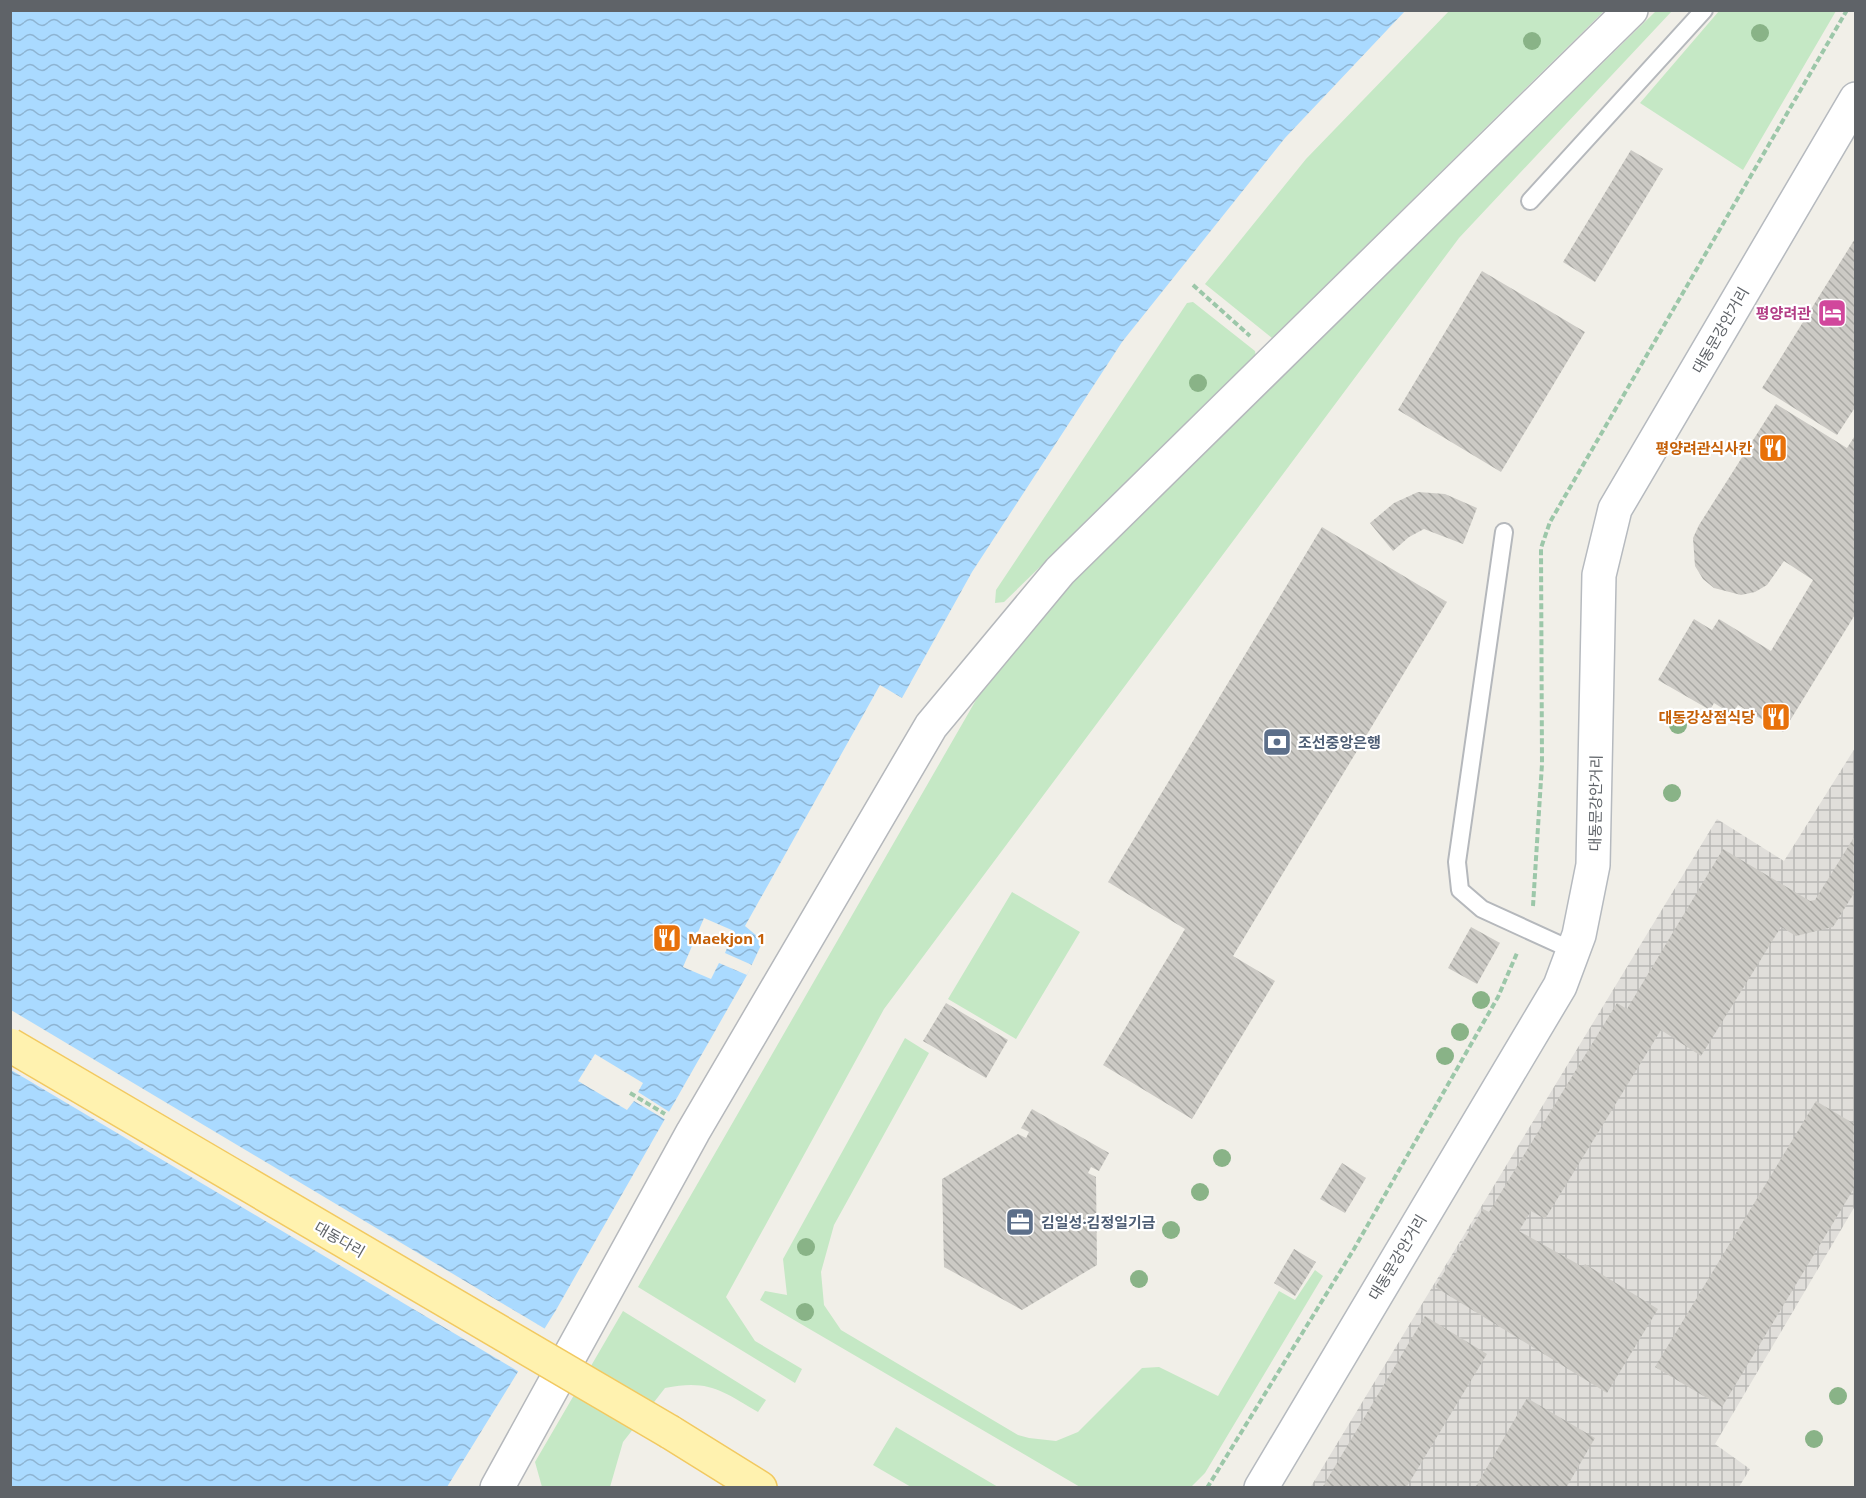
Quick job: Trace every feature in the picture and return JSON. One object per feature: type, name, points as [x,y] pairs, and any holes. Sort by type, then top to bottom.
[{"type":"main road","name":"대동다리","points":[[10,1045],[670,1432],[760,1488]]},
{"type":"street","points":[[497,1488],[693,1132],[931,726],[1060,571],[1631,10]]},
{"type":"street","name":"대동문강안거리","points":[[1261,1488],[1560,986],[1579,935],[1593,865],[1599,575],[1616,509],[1856,99]]},
{"type":"lane","points":[[1530,201],[1704,10]]},
{"type":"lane","points":[[1503,532],[1457,862],[1460,890],[1482,909],[1574,951]]},
{"type":"path","points":[[1207,1488],[1354,1249],[1498,997],[1534,905],[1537,878],[1542,764],[1541,548],[1550,522],[1847,10]]},
{"type":"path","points":[[1193,285],[1275,358]]},
{"type":"path","points":[[630,1093],[693,1132]]},
{"type":"shaded area","points":[[1855,748],[1855,1206],[1715,1444],[1750,1469],[1739,1487],[1310,1488],[1717,819],[1784,861]]},
{"type":"green space","points":[[1450,10],[1604,11],[1272,338],[1205,284],[1306,159]]},
{"type":"green space","points":[[1656,11],[1672,11],[1459,238],[884,1009],[726,1297],[755,1341],[802,1369],[795,1383],[638,1287],[995,667],[1076,577]]},
{"type":"green space","points":[[1719,11],[1836,11],[1743,170],[1640,103]]},
{"type":"green space","points":[[1193,302],[1255,351],[1256,357],[1004,602],[995,603],[996,590],[1187,303]]},
{"type":"green space","points":[[1012,892],[1080,932],[1016,1039],[948,999]]},
{"type":"green space","points":[[905,1038],[929,1053],[834,1225],[821,1272],[824,1305],[841,1330],[1018,1435],[1056,1441],[1078,1432],[1142,1368],[1159,1367],[1218,1396],[1279,1291],[1295,1300],[1315,1270],[1323,1276],[1205,1473],[1191,1487],[1080,1487],[760,1300],[765,1291],[787,1295],[783,1259]]},
{"type":"green space","points":[[623,1311],[766,1400],[758,1412],[724,1393],[704,1386],[665,1388],[623,1442],[610,1487],[542,1487],[535,1462]]},
{"type":"green space","points":[[896,1427],[998,1487],[911,1487],[873,1465]]},
{"type":"water","points":[[10,11],[1405,11],[1285,138],[1122,342],[972,572],[902,698],[880,685],[745,926],[763,941],[747,975],[556,1310],[447,1487],[11,1487]]},
{"type":"pier","points":[[704,918],[734,931],[725,953],[752,965],[747,975],[719,963],[711,979],[683,967]]},
{"type":"pier","points":[[11,1010],[547,1330],[521,1373],[11,1070]]},
{"type":"pier","points":[[595,1054],[643,1083],[638,1092],[671,1113],[666,1120],[634,1101],[627,1110],[578,1081]]},
{"type":"building","points":[[1631,150],[1663,169],[1595,282],[1563,262]]},
{"type":"building","name":"평양려관","points":[[1856,237],[1856,406],[1837,435],[1762,388]]},
{"type":"building","points":[[1482,271],[1585,332],[1501,472],[1398,410]]},
{"type":"building","points":[[1776,404],[1847,448],[1856,434],[1856,613],[1783,732],[1738,705],[1732,714],[1714,703],[1710,710],[1658,680],[1694,619],[1712,630],[1719,619],[1771,651],[1813,580],[1784,561],[1767,585],[1755,592],[1741,595],[1714,588],[1703,579],[1695,566],[1693,538],[1699,525]]},
{"type":"building","points":[[1418,492],[1445,494],[1477,508],[1463,544],[1424,529],[1409,537],[1393,551],[1370,523],[1394,503]]},
{"type":"building","name":"조선중앙은행","points":[[1322,527],[1447,602],[1233,956],[1275,981],[1192,1119],[1103,1065],[1185,929],[1108,882]]},
{"type":"building","points":[[1856,834],[1856,890],[1833,927],[1796,936],[1781,927],[1701,1056],[1661,1030],[1545,1219],[1531,1211],[1519,1231],[1583,1267],[1585,1264],[1658,1309],[1607,1393],[1435,1287],[1483,1209],[1489,1212],[1617,1003],[1627,1009],[1723,849],[1810,901],[1815,900]]},
{"type":"building","points":[[1471,927],[1500,943],[1477,984],[1448,968]]},
{"type":"building","points":[[946,1003],[1008,1040],[986,1078],[923,1041]]},
{"type":"building","points":[[1816,1101],[1856,1125],[1856,1185],[1722,1407],[1655,1367]]},
{"type":"building","name":"김일성·김정일기금","points":[[1032,1109],[1109,1153],[1099,1171],[1091,1167],[1088,1173],[1096,1177],[1097,1265],[1022,1310],[944,1267],[942,1179],[1018,1134],[1026,1138],[1029,1132],[1021,1128]]},
{"type":"building","points":[[1342,1163],[1366,1178],[1345,1213],[1320,1199]]},
{"type":"building","points":[[1294,1249],[1316,1262],[1295,1296],[1274,1283]]},
{"type":"building","points":[[1425,1316],[1487,1354],[1406,1488],[1322,1488]]},
{"type":"building","points":[[1527,1398],[1595,1438],[1566,1488],[1475,1488]]},
{"type":"place","name":"평양려관","points":[[1832,313]]},
{"type":"place","name":"평양려관식사칸","points":[[1773,448]]},
{"type":"place","name":"대동강상점식당","points":[[1776,717]]},
{"type":"place","name":"조선중앙은행","points":[[1277,742]]},
{"type":"place","name":"Maekjon 1","points":[[667,938]]},
{"type":"place","name":"김일성·김정일기금","points":[[1020,1222]]}]
